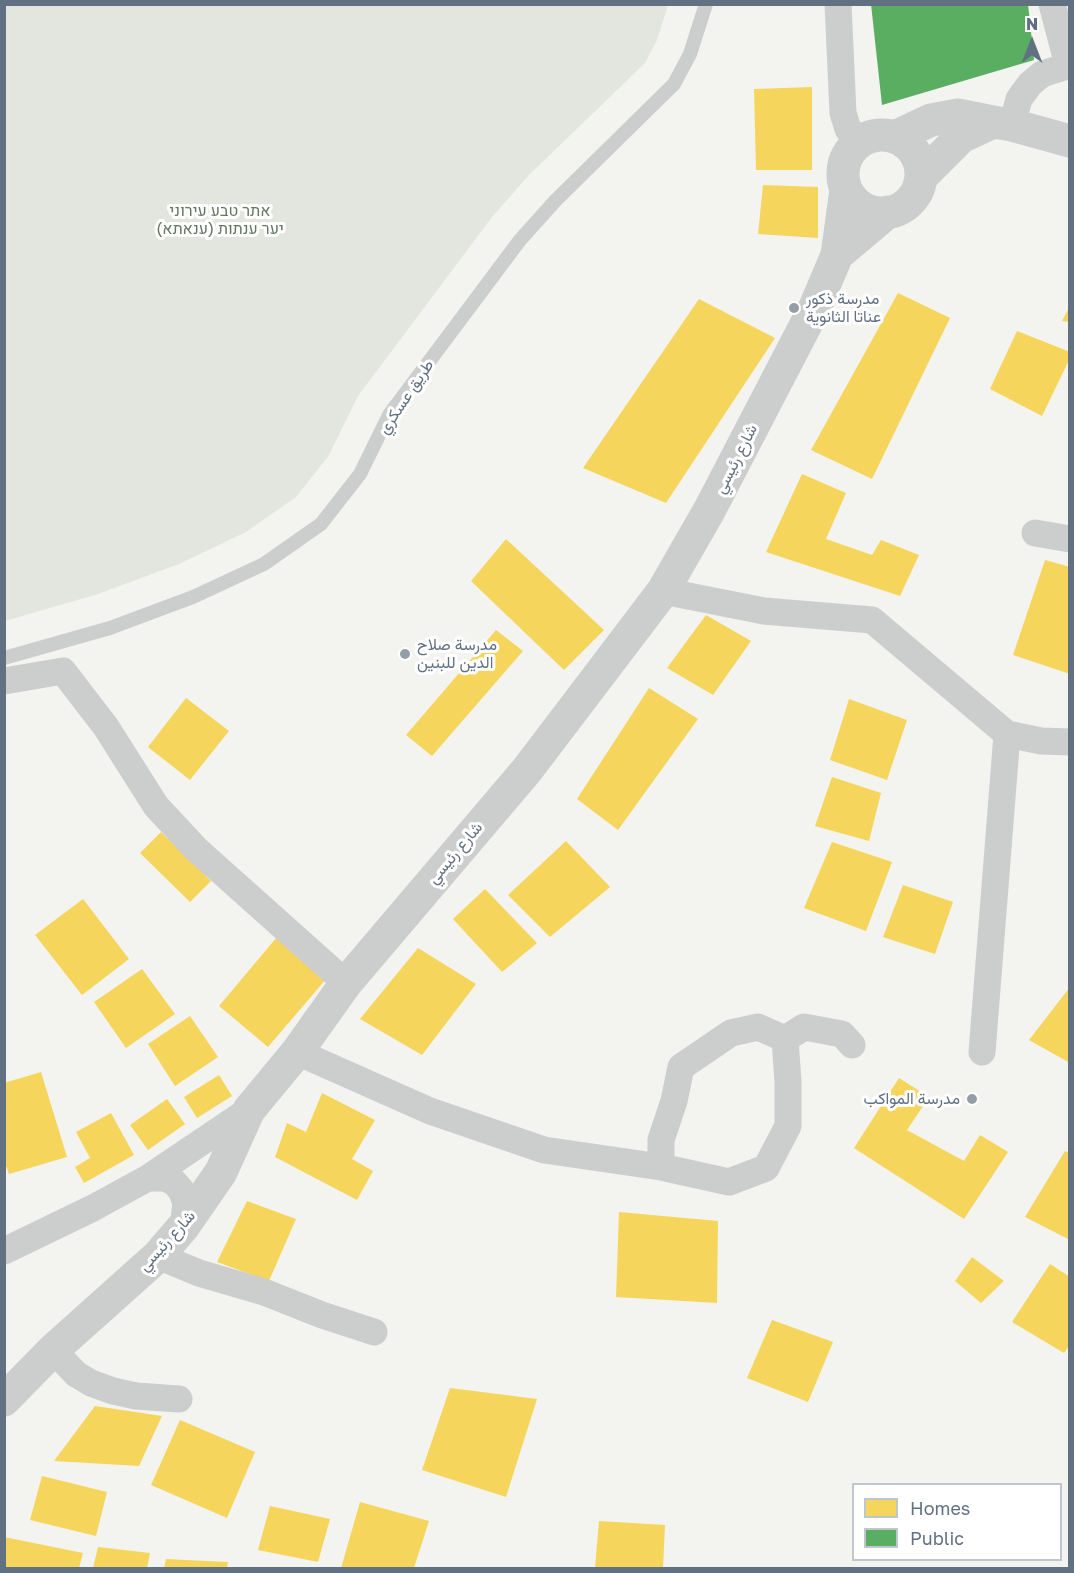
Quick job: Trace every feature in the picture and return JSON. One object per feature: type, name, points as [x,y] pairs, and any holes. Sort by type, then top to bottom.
[{"type":"street","points":[[838,4],[843,112],[848,129],[858,143]]},
{"type":"street","points":[[921,177],[961,137],[1003,124],[1030,84],[1042,74],[1069,65],[1052,4]]},
{"type":"street","points":[[895,137],[931,120],[958,115],[1070,141]]},
{"type":"street","points":[[837,255],[846,190],[843,177],[844,165],[849,153],[858,143],[882,134],[895,137],[915,152],[921,165],[918,190],[910,201],[888,212],[875,212],[863,208],[846,190]]},
{"type":"street","points":[[837,255],[888,212]]},
{"type":"street","name":"شارع رئيسي","points":[[4,1400],[53,1350],[158,1256],[183,1227],[221,1172],[249,1110],[297,1052],[346,983],[527,770],[663,591],[710,509],[815,307],[837,255]]},
{"type":"street","points":[[1035,533],[1070,539]]},
{"type":"street","points":[[663,591],[764,611],[872,620],[1007,734],[1041,741],[1070,742]]},
{"type":"street","points":[[4,681],[63,671],[106,727],[156,806],[196,849],[346,983]]},
{"type":"street","points":[[982,1052],[1007,734]]},
{"type":"street","points":[[661,1167],[661,1140],[674,1101],[681,1067],[731,1033],[758,1027],[785,1039]]},
{"type":"street","points":[[785,1039],[804,1027],[842,1034],[852,1045]]},
{"type":"street","points":[[297,1052],[430,1111],[544,1150],[661,1167],[729,1182],[766,1168],[788,1126],[785,1039]]},
{"type":"street","points":[[4,1251],[93,1208],[148,1178],[249,1110]]},
{"type":"street","points":[[148,1178],[164,1178],[174,1182],[181,1190],[186,1203],[183,1227]]},
{"type":"street","points":[[158,1256],[199,1273],[264,1292],[374,1332]]},
{"type":"street","points":[[53,1350],[76,1374],[91,1383],[136,1396],[179,1398]]},
{"type":"lane","name":"طريق عسكري","points":[[4,658],[110,628],[193,597],[264,564],[321,524],[360,474],[389,415],[520,240],[556,200],[674,84],[690,54],[706,4]]},
{"type":"green space","name":"אתר טבע עירוני יער ענתות (ענאתא)","points":[[5,4],[668,5],[657,40],[645,63],[529,175],[492,217],[358,396],[329,455],[296,497],[246,532],[179,564],[98,594],[5,621]]},
{"type":"building: Homes","points":[[812,87],[812,170],[756,170],[754,89]]},
{"type":"building: Homes","points":[[763,185],[818,187],[818,238],[758,234]]},
{"type":"building: Homes","points":[[898,293],[950,318],[872,479],[811,450]]},
{"type":"building: Homes","points":[[699,299],[775,338],[666,503],[583,468]]},
{"type":"building: Homes","points":[[1070,306],[1070,322],[1062,321]]},
{"type":"building: Homes","points":[[1017,331],[1070,352],[1070,358],[1042,416],[990,389]]},
{"type":"building: Homes","points":[[802,474],[846,493],[826,539],[872,555],[881,540],[919,555],[900,596],[766,552]]},
{"type":"building: Homes","points":[[506,539],[604,630],[564,670],[471,581]]},
{"type":"building: Homes","points":[[1045,560],[1070,567],[1070,674],[1013,655]]},
{"type":"building: Homes","points":[[706,615],[751,641],[713,695],[667,668]]},
{"type":"building: Homes","points":[[496,630],[523,651],[432,756],[406,735]]},
{"type":"building: Homes","points":[[649,688],[698,719],[618,830],[577,799]]},
{"type":"building: Homes","points":[[186,698],[229,731],[190,780],[148,747]]},
{"type":"building: Homes","points":[[849,699],[907,720],[887,780],[830,760]]},
{"type":"building: Homes","points":[[832,777],[881,793],[869,841],[815,826]]},
{"type":"building: Homes","points":[[161,832],[211,881],[190,902],[140,853]]},
{"type":"building: Homes","points":[[566,841],[610,887],[550,937],[508,895]]},
{"type":"building: Homes","points":[[832,842],[892,862],[866,931],[804,908]]},
{"type":"building: Homes","points":[[903,885],[953,902],[935,954],[883,937]]},
{"type":"building: Homes","points":[[485,889],[537,943],[502,972],[453,919]]},
{"type":"building: Homes","points":[[83,899],[129,959],[82,995],[35,935]]},
{"type":"building: Homes","points":[[277,937],[327,978],[268,1047],[219,1006]]},
{"type":"building: Homes","points":[[418,948],[476,984],[422,1055],[360,1019]]},
{"type":"building: Homes","points":[[142,969],[175,1014],[126,1048],[94,1002]]},
{"type":"building: Homes","points":[[1070,987],[1070,1063],[1029,1040]]},
{"type":"building: Homes","points":[[190,1016],[218,1057],[175,1086],[148,1044]]},
{"type":"building: Homes","points":[[41,1072],[67,1157],[9,1174],[4,1160],[4,1083]]},
{"type":"building: Homes","points":[[219,1075],[232,1096],[197,1118],[184,1097]]},
{"type":"building: Homes","points":[[899,1078],[929,1097],[907,1130],[964,1161],[980,1135],[1008,1152],[964,1219],[854,1148]]},
{"type":"building: Homes","points":[[322,1093],[375,1120],[352,1159],[373,1171],[357,1200],[275,1157],[287,1123],[306,1132]]},
{"type":"building: Homes","points":[[167,1099],[185,1124],[148,1150],[130,1125]]},
{"type":"building: Homes","points":[[111,1113],[134,1155],[84,1183],[75,1167],[90,1158],[76,1132]]},
{"type":"building: Homes","points":[[1065,1151],[1070,1153],[1070,1240],[1025,1217]]},
{"type":"building: Homes","points":[[247,1201],[296,1219],[269,1281],[217,1262]]},
{"type":"building: Homes","points":[[619,1212],[718,1221],[717,1303],[616,1297]]},
{"type":"building: Homes","points":[[972,1257],[1004,1281],[981,1303],[955,1281]]},
{"type":"building: Homes","points":[[1050,1264],[1070,1277],[1070,1345],[1064,1353],[1012,1322]]},
{"type":"building: Homes","points":[[772,1320],[833,1342],[808,1402],[747,1378]]},
{"type":"building: Homes","points":[[450,1388],[537,1399],[506,1497],[422,1470]]},
{"type":"building: Homes","points":[[95,1406],[162,1416],[139,1466],[54,1461]]},
{"type":"building: Homes","points":[[180,1420],[255,1452],[227,1518],[151,1485]]},
{"type":"building: Homes","points":[[42,1476],[107,1492],[96,1536],[30,1520]]},
{"type":"building: Homes","points":[[360,1502],[429,1521],[414,1568],[341,1568]]},
{"type":"building: Homes","points":[[270,1506],[330,1519],[318,1562],[258,1550]]},
{"type":"building: Homes","points":[[599,1521],[665,1525],[663,1568],[595,1568]]},
{"type":"building: Homes","points":[[4,1537],[83,1553],[79,1568],[4,1568]]},
{"type":"building: Homes","points":[[98,1547],[150,1553],[147,1568],[93,1568]]},
{"type":"building: Homes","points":[[166,1559],[228,1562],[227,1568],[164,1568]]},
{"type":"building: Public","points":[[871,4],[1028,4],[1034,60],[882,105]]},
{"type":"place","name":"مدرسة ذكور عناتا الثانوية","points":[[794,308]]},
{"type":"place","name":"مدرسة صلاح الدين للبنين","points":[[405,654]]},
{"type":"place","name":"مدرسة المواكب","points":[[972,1099]]}]
